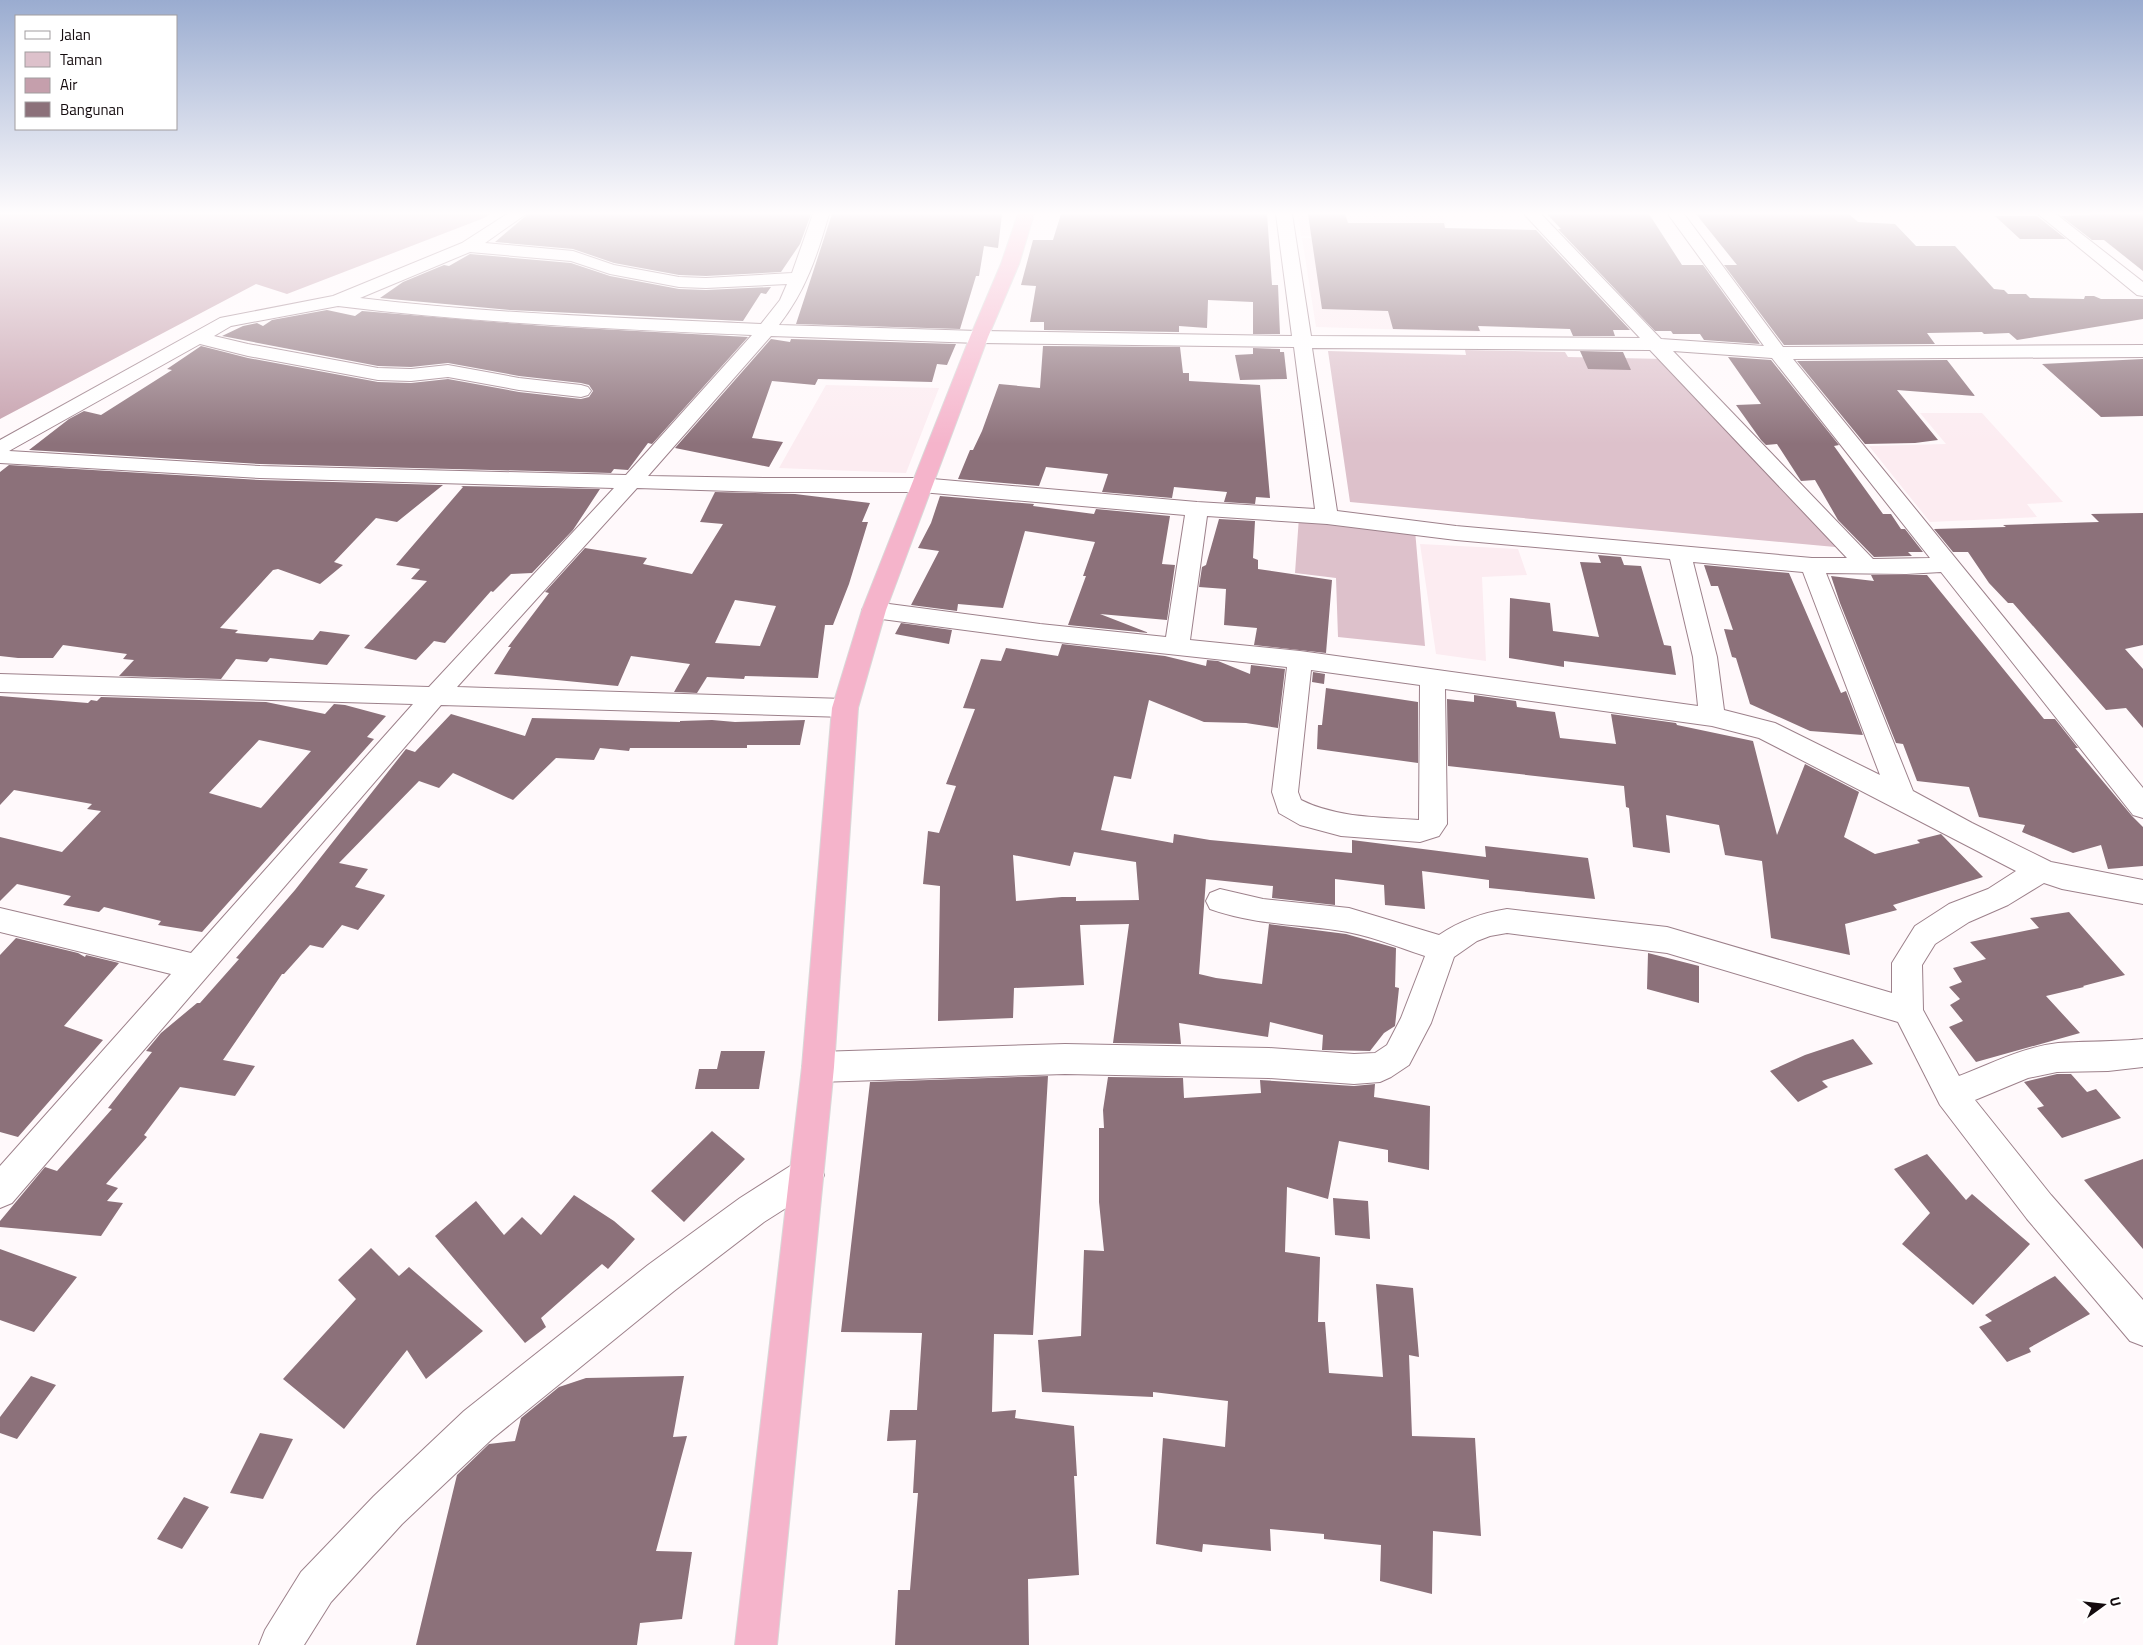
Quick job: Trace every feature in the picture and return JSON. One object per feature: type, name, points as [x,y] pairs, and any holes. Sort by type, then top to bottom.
[{"type":"highway","points":[[756,1645],[818,1067],[845,708],[874,610],[921,485],[999,291]]},
{"type":"street","points":[[0,448],[232,320],[338,301],[363,291]]},
{"type":"street","points":[[0,1192],[434,697],[631,482],[766,330],[788,301],[793,291]]},
{"type":"street","points":[[1295,291],[1327,517]]},
{"type":"street","points":[[1605,291],[1868,567]]},
{"type":"street","points":[[1732,291],[1778,353],[2143,807]]},
{"type":"street","points":[[338,301],[404,309],[578,321],[979,337],[1303,342],[1656,344],[1778,353],[2143,351]]},
{"type":"street","points":[[199,338],[248,350],[378,374],[411,375],[448,371],[519,384],[582,391]]},
{"type":"street","points":[[0,458],[260,472],[764,485],[921,485],[1197,509],[1327,517],[1456,532],[1812,565],[1906,567],[1948,564]]},
{"type":"street","points":[[1177,647],[1197,509]]},
{"type":"street","points":[[1679,552],[1706,657],[1712,717]]},
{"type":"street","points":[[1812,565],[1902,798]]},
{"type":"street","points":[[874,610],[1040,632],[1300,660],[1712,717],[1766,730],[2041,870],[2062,877],[2143,892]]},
{"type":"street","points":[[1300,660],[1285,792],[1289,806],[1310,818],[1341,825],[1420,831],[1429,828],[1433,824],[1432,678]]},
{"type":"street","points":[[0,683],[845,708]]},
{"type":"street","points":[[2041,870],[1998,897],[1959,913],[1925,935],[1907,963],[1908,1011],[1951,1094],[2039,1208],[2143,1328]]},
{"type":"street","points":[[1220,901],[1253,911],[1347,920],[1442,949]]},
{"type":"street","points":[[0,920],[196,968]]},
{"type":"street","points":[[818,1067],[1065,1059],[1269,1063],[1354,1069],[1380,1067],[1398,1055],[1415,1023],[1442,949],[1467,932],[1488,924],[1506,921],[1667,940],[1908,1011]]},
{"type":"street","points":[[1951,1094],[2027,1064],[2057,1058],[2108,1057],[2143,1053]]},
{"type":"street","points":[[280,1645],[316,1587],[388,1510],[478,1425],[661,1278],[752,1210],[807,1175]]},
{"type":"shaded area","points":[[1310,291],[1468,291],[1481,332],[1316,327]]},
{"type":"shaded area","points":[[826,385],[939,388],[906,473],[779,468]]},
{"type":"shaded area","points":[[1920,413],[1982,413],[2063,502],[2027,504],[2037,517],[1930,522],[1869,446],[1946,444]]},
{"type":"shaded area","points":[[1420,544],[1518,549],[1527,575],[1482,577],[1486,661],[1436,654]]},
{"type":"green space","points":[[1465,350],[1565,352],[1568,357],[1666,359],[1846,548],[1350,502],[1328,351],[1466,355]]},
{"type":"green space","points":[[1299,517],[1415,530],[1425,646],[1338,637],[1336,578],[1295,573]]},
{"type":"water","points":[[0,291],[243,291],[0,419]]},
{"type":"water","points":[[277,291],[295,291],[287,294]]},
{"type":"building","points":[[390,291],[768,291],[766,294],[761,293],[743,321],[510,310],[380,298]]},
{"type":"building","points":[[807,291],[972,291],[960,329],[796,324]]},
{"type":"building","points":[[1035,291],[1278,291],[1280,334],[1253,334],[1253,302],[1208,300],[1207,328],[1179,326],[1179,332],[1044,330],[1044,322],[1030,322]]},
{"type":"building","points":[[1319,291],[1593,291],[1630,330],[1613,330],[1615,336],[1573,336],[1570,329],[1478,326],[1480,331],[1393,329],[1388,311],[1322,309]]},
{"type":"building","points":[[1617,291],[1722,291],[1760,344],[1704,340],[1700,334],[1673,334],[1671,331],[1655,331]]},
{"type":"building","points":[[1743,291],[2005,291],[2008,294],[2026,294],[2030,298],[2084,299],[2085,296],[2094,296],[2101,299],[2143,299],[2143,319],[2017,340],[2009,333],[1927,333],[1935,344],[1784,345]]},
{"type":"building","points":[[327,310],[355,316],[362,311],[544,326],[748,337],[652,444],[648,443],[628,470],[614,469],[611,473],[260,464],[29,450],[69,419],[84,411],[101,415],[172,370],[167,369],[201,346],[248,358],[378,382],[411,383],[448,379],[519,392],[581,399],[589,397],[593,391],[589,385],[581,383],[519,376],[448,363],[411,367],[378,366],[222,336],[243,326],[257,323],[263,326],[272,320]]},
{"type":"building","points":[[771,339],[790,342],[791,339],[956,344],[947,365],[937,364],[932,382],[818,379],[815,385],[772,381],[752,438],[783,442],[769,467],[675,448]]},
{"type":"building","points":[[1043,346],[1180,347],[1183,373],[1189,373],[1189,381],[1260,385],[1270,498],[1256,497],[1255,504],[1224,502],[1227,492],[1174,487],[1172,498],[1102,492],[1108,474],[1046,467],[1039,486],[958,479],[970,450],[973,450],[982,431],[999,384],[1040,388]]},
{"type":"building","points":[[1253,348],[1280,349],[1280,352],[1284,352],[1287,379],[1240,380],[1235,355],[1253,354]]},
{"type":"building","points":[[1580,351],[1623,352],[1631,370],[1588,369]]},
{"type":"building","points":[[1728,357],[1771,360],[1839,445],[1834,446],[1883,514],[1891,514],[1901,529],[1905,529],[1923,552],[1908,552],[1912,556],[1874,557],[1838,520],[1815,480],[1801,481],[1777,444],[1766,445],[1761,440],[1736,405],[1761,404]]},
{"type":"building","points":[[2143,359],[2143,416],[2101,417],[2042,364]]},
{"type":"building","points":[[1947,360],[1975,396],[1897,390],[1938,440],[1915,443],[1865,444],[1797,361]]},
{"type":"building","points":[[9,465],[260,480],[443,485],[397,522],[376,518],[334,562],[343,565],[320,584],[278,569],[273,570],[220,628],[238,630],[235,633],[313,640],[320,631],[350,635],[327,665],[270,658],[267,662],[236,659],[221,679],[119,676],[134,660],[123,659],[127,654],[63,645],[53,658],[0,656],[0,472]]},
{"type":"building","points":[[461,486],[600,489],[573,530],[532,573],[511,574],[493,592],[491,591],[445,643],[434,641],[416,660],[364,648],[427,581],[411,579],[420,569],[396,565],[463,487]]},
{"type":"building","points":[[715,492],[795,494],[870,503],[862,522],[868,522],[849,584],[833,625],[825,625],[818,678],[745,676],[744,679],[707,677],[697,693],[674,692],[690,664],[631,656],[618,686],[494,674],[511,647],[508,647],[549,593],[545,592],[585,548],[647,558],[643,564],[692,574],[723,524],[700,522]],"holes":[[[735,600],[776,606],[760,646],[715,643]]]},
{"type":"building","points":[[940,496],[1034,504],[1033,506],[1094,514],[1096,509],[1170,516],[1162,564],[1175,565],[1167,620],[1100,614],[1149,633],[1068,625],[1086,576],[1083,576],[1095,542],[1025,531],[1003,608],[958,604],[957,611],[911,605],[939,551],[918,548],[931,523]]},
{"type":"building","points":[[2143,513],[2143,645],[2125,649],[2143,669],[2143,728],[2126,708],[2106,710],[2013,603],[2008,603],[1989,583],[1968,552],[1953,552],[1934,529],[2099,522],[2091,514]]},
{"type":"building","points":[[1219,519],[1255,521],[1253,558],[1258,560],[1258,569],[1332,580],[1326,653],[1254,645],[1257,628],[1224,625],[1226,589],[1199,587],[1202,567],[1206,565]]},
{"type":"building","points":[[1598,555],[1621,557],[1624,565],[1641,566],[1664,645],[1671,646],[1676,675],[1564,661],[1564,667],[1509,658],[1510,598],[1550,603],[1553,631],[1599,637],[1580,562],[1601,563]]},
{"type":"building","points":[[1704,565],[1789,573],[1841,693],[1846,691],[1863,735],[1810,731],[1750,704],[1736,658],[1732,657],[1724,629],[1733,630],[1718,586],[1711,586]]},
{"type":"building","points":[[1871,575],[1927,575],[2044,719],[2055,719],[2078,748],[2075,748],[2143,827],[2143,866],[2108,869],[2101,845],[2073,853],[2022,832],[2025,825],[1979,817],[1969,787],[1917,781],[1903,744],[1896,743],[1831,576],[1874,581]]},
{"type":"building","points":[[901,623],[952,630],[949,644],[895,634]]},
{"type":"building","points":[[1062,644],[1165,656],[1206,666],[1207,660],[1218,661],[1250,674],[1251,665],[1285,669],[1278,728],[1246,723],[1204,722],[1149,700],[1131,779],[1114,776],[1101,830],[1173,843],[1174,834],[1210,840],[1352,853],[1352,840],[1486,857],[1485,846],[1588,858],[1595,899],[1489,888],[1489,880],[1422,871],[1425,909],[1385,905],[1384,885],[1335,879],[1335,905],[1272,898],[1273,886],[1206,879],[1199,974],[1262,984],[1269,924],[1346,934],[1396,948],[1395,987],[1399,988],[1395,1026],[1384,1033],[1370,1051],[1322,1050],[1323,1035],[1270,1022],[1268,1037],[1179,1023],[1181,1044],[1113,1043],[1129,924],[1080,925],[1084,985],[1014,988],[1013,1018],[938,1021],[940,886],[923,884],[928,831],[939,833],[956,786],[946,784],[975,709],[963,708],[981,659],[1001,661],[1006,648],[1058,656]],"holes":[[[1074,852],[1136,862],[1139,900],[1076,901],[1076,897],[1062,897],[1016,901],[1013,855],[1070,866]]]},
{"type":"building","points":[[1313,672],[1325,674],[1324,684],[1312,682]]},
{"type":"building","points":[[1326,688],[1418,702],[1418,763],[1317,749],[1318,725],[1322,725]]},
{"type":"building","points":[[1474,695],[1516,701],[1517,707],[1555,712],[1560,738],[1616,744],[1611,714],[1676,723],[1677,725],[1753,741],[1777,835],[1805,764],[1859,792],[1844,837],[1875,854],[1920,843],[1917,840],[1941,834],[1983,877],[1893,905],[1897,910],[1845,924],[1850,955],[1771,938],[1762,861],[1725,855],[1719,825],[1666,815],[1670,853],[1633,847],[1629,808],[1626,807],[1624,786],[1448,766],[1447,699],[1474,702]]},
{"type":"building","points":[[0,696],[88,703],[91,700],[97,701],[101,697],[266,702],[325,714],[334,704],[386,716],[367,737],[374,739],[202,932],[158,925],[161,921],[104,907],[99,912],[63,905],[71,896],[17,884],[0,901],[0,837],[62,852],[101,811],[87,809],[92,804],[14,790],[0,805]],"holes":[[[259,740],[311,751],[261,808],[209,793]]]},
{"type":"building","points":[[451,714],[525,736],[532,718],[680,722],[805,720],[800,745],[747,745],[747,748],[630,748],[629,751],[600,748],[594,760],[556,758],[513,800],[453,773],[439,788],[419,781],[339,863],[368,869],[355,887],[385,895],[384,897],[358,930],[342,925],[323,948],[310,945],[282,974],[223,1060],[255,1066],[235,1096],[180,1087],[144,1135],[147,1137],[106,1184],[118,1188],[107,1201],[123,1203],[101,1236],[0,1227],[0,1221],[45,1167],[57,1171],[112,1109],[108,1108],[152,1052],[146,1051],[161,1033],[197,1003],[200,1003],[239,959],[236,958],[295,890],[406,749],[415,752]]},
{"type":"building","points":[[2069,912],[2125,975],[2046,996],[2080,1033],[1976,1062],[1949,1027],[1963,1021],[1950,1005],[1960,999],[1949,987],[1962,982],[1953,968],[1986,959],[1970,942],[2039,928],[2030,918]]},
{"type":"building","points":[[16,938],[78,953],[85,957],[86,955],[119,963],[64,1026],[103,1040],[18,1137],[0,1132],[0,955]]},
{"type":"building","points":[[1648,953],[1699,966],[1699,1003],[1647,989]]},
{"type":"building","points":[[1853,1039],[1873,1064],[1822,1081],[1828,1087],[1798,1102],[1770,1071],[1805,1055]]},
{"type":"building","points":[[721,1051],[765,1051],[759,1089],[695,1089],[699,1069],[717,1069]]},
{"type":"building","points":[[2057,1074],[2071,1074],[2087,1092],[2096,1089],[2121,1118],[2062,1138],[2037,1108],[2044,1106],[2024,1082]]},
{"type":"building","points":[[1048,1076],[1033,1335],[994,1334],[992,1412],[1016,1410],[1015,1418],[1074,1426],[1077,1476],[1074,1476],[1079,1575],[1028,1579],[1029,1645],[895,1645],[898,1590],[910,1590],[918,1493],[913,1493],[916,1440],[887,1441],[890,1410],[917,1410],[922,1333],[841,1332],[870,1082]]},
{"type":"building","points":[[1108,1077],[1183,1078],[1184,1098],[1261,1093],[1260,1080],[1354,1086],[1375,1084],[1374,1097],[1430,1106],[1429,1170],[1388,1162],[1388,1150],[1339,1141],[1328,1199],[1287,1187],[1285,1252],[1320,1257],[1318,1322],[1325,1322],[1329,1373],[1383,1377],[1376,1284],[1413,1288],[1419,1357],[1409,1355],[1412,1436],[1475,1438],[1481,1536],[1433,1531],[1432,1594],[1380,1581],[1381,1545],[1324,1539],[1324,1534],[1270,1529],[1271,1551],[1203,1544],[1202,1552],[1156,1544],[1163,1438],[1225,1447],[1228,1401],[1153,1392],[1153,1397],[1042,1392],[1038,1340],[1081,1336],[1084,1250],[1104,1251],[1099,1202],[1099,1128],[1104,1128],[1103,1110]]},
{"type":"building","points":[[712,1131],[745,1159],[684,1222],[651,1191]]},
{"type":"building","points":[[1927,1154],[1966,1200],[1972,1194],[2030,1244],[1973,1305],[1902,1244],[1930,1213],[1894,1169]]},
{"type":"building","points":[[2143,1159],[2143,1249],[2084,1180]]},
{"type":"building","points":[[574,1195],[614,1221],[635,1239],[608,1269],[602,1264],[541,1318],[546,1327],[525,1343],[435,1236],[476,1201],[504,1235],[522,1217],[541,1235]]},
{"type":"building","points":[[1333,1198],[1368,1201],[1370,1239],[1335,1235]]},
{"type":"building","points":[[371,1248],[399,1276],[409,1267],[483,1331],[426,1379],[407,1350],[344,1429],[283,1379],[356,1299],[338,1280]]},
{"type":"building","points":[[0,1249],[77,1277],[34,1332],[0,1320]]},
{"type":"building","points":[[2055,1276],[2090,1314],[2029,1348],[2031,1352],[2007,1362],[1979,1327],[1992,1321],[1985,1315]]},
{"type":"building","points":[[31,1376],[56,1385],[17,1439],[0,1433],[0,1417]]},
{"type":"building","points":[[684,1376],[673,1437],[687,1436],[656,1551],[692,1552],[682,1619],[640,1623],[637,1645],[416,1645],[457,1475],[489,1444],[515,1441],[521,1418],[559,1387],[586,1378]]},
{"type":"building","points":[[260,1433],[293,1439],[263,1499],[230,1493]]},
{"type":"building","points":[[184,1497],[209,1507],[182,1549],[157,1539]]}]
